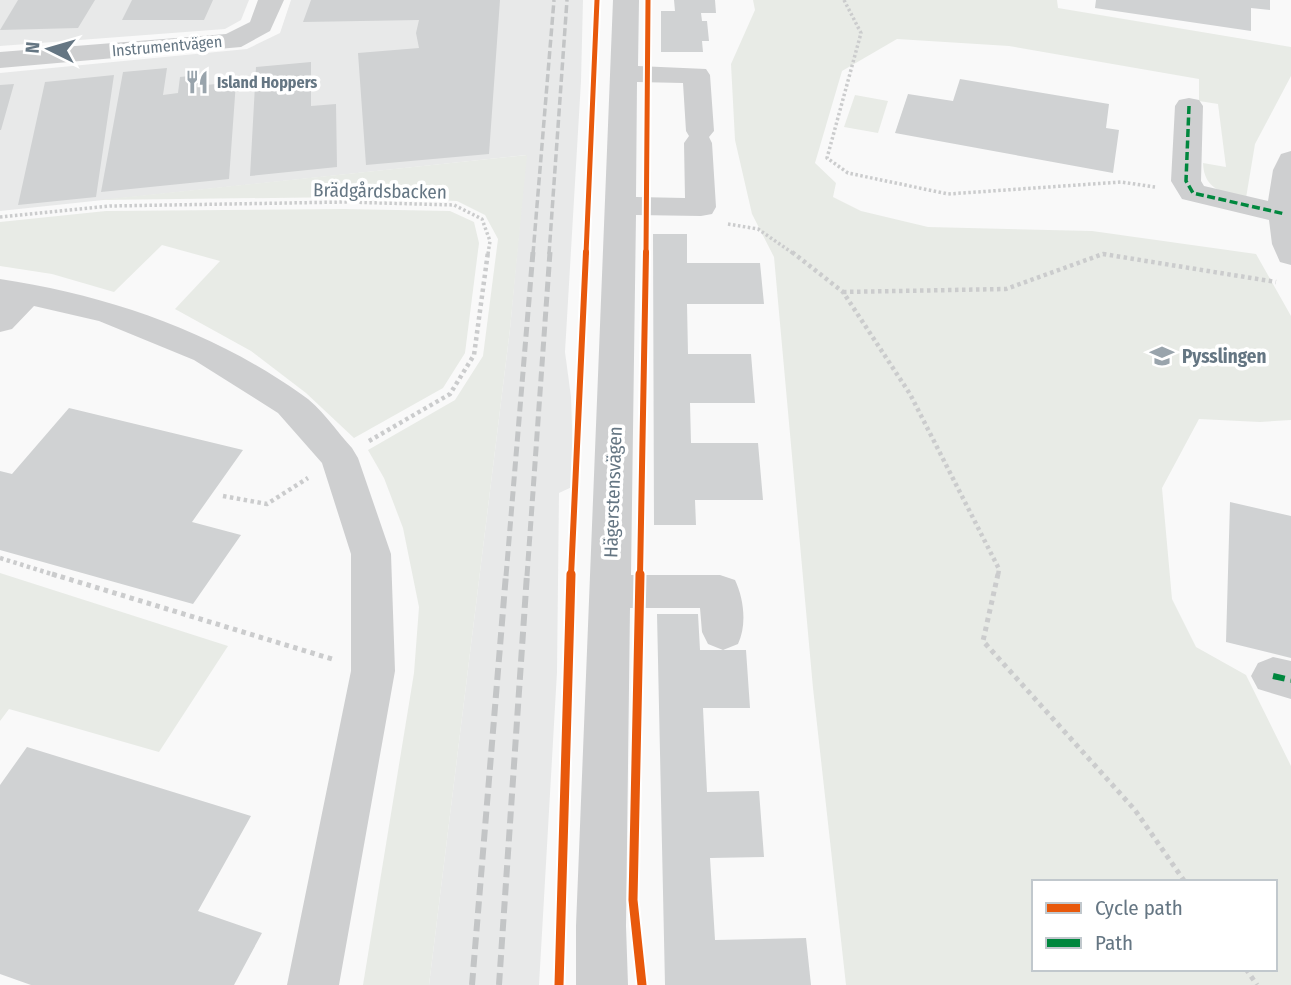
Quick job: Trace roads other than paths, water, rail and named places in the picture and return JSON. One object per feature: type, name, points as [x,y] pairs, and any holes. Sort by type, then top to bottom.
[{"type":"street","name":"Instrumentvägen","points":[[0,60],[232,41],[261,26],[271,0]]},
{"type":"street","name":"Hägerstensvägen","points":[[602,985],[601,926],[626,0]]},
{"type":"street","points":[[621,206],[701,206],[696,75],[623,74]]},
{"type":"street","points":[[1189,106],[1186,181],[1192,193],[1285,214]]},
{"type":"street","points":[[1291,160],[1286,172],[1285,214],[1291,255]]},
{"type":"street","points":[[9,302],[108,312],[206,352],[291,404],[339,458],[371,554],[373,671],[313,985]]},
{"type":"street","points":[[610,591],[720,592],[723,632]]},
{"type":"railway","points":[[533,254],[554,0]]},
{"type":"railway","points":[[549,254],[567,0]]},
{"type":"railway","points":[[506,576],[533,252]]},
{"type":"railway","points":[[527,576],[550,252]]},
{"type":"railway","points":[[472,985],[506,574]]},
{"type":"railway","points":[[499,985],[527,574]]},
{"type":"place","name":"Island Hoppers","points":[[197,82]]},
{"type":"place","name":"Pysslingen","points":[[1162,356]]}]
